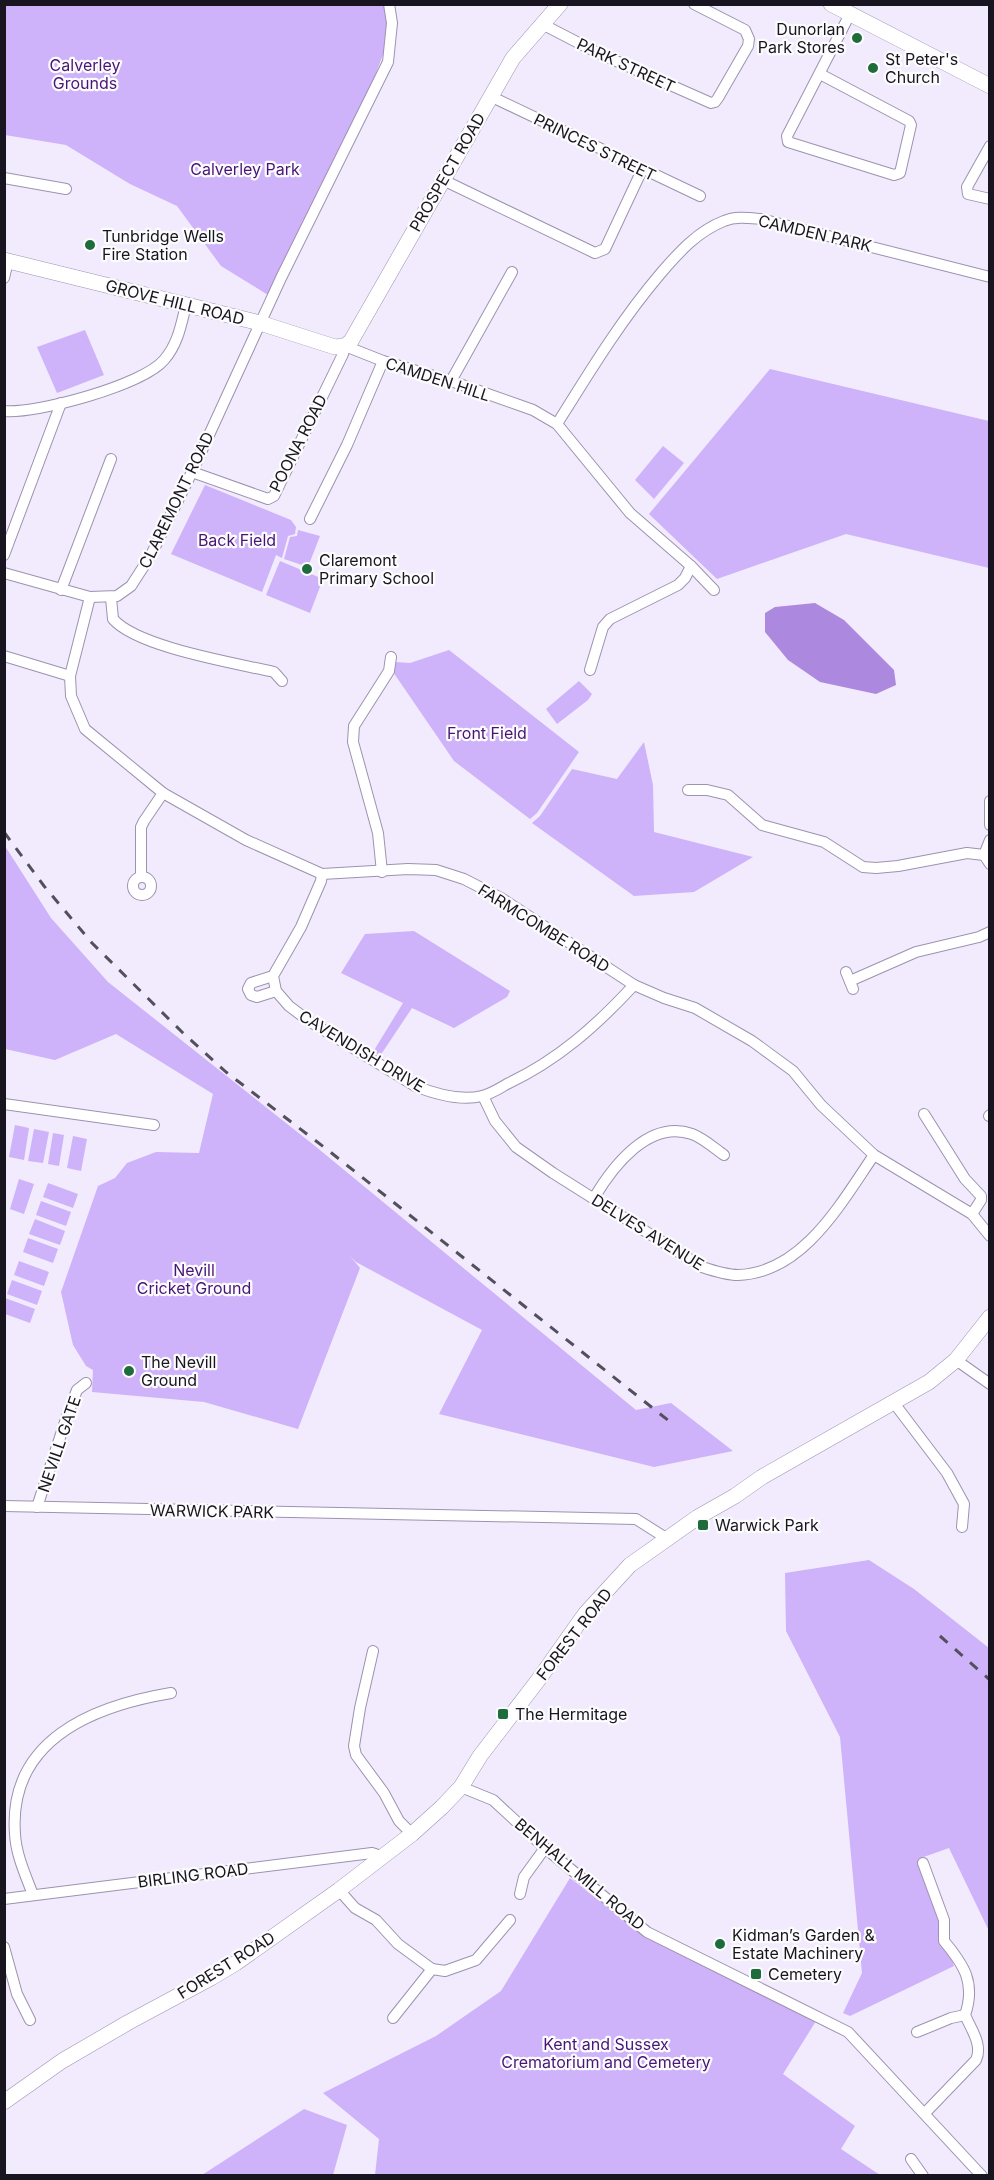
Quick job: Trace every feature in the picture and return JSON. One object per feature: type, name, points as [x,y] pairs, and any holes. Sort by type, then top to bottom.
[{"type":"street","points":[[260,323],[388,62],[392,23],[389,4]]},
{"type":"street","name":"PROSPECT ROAD","points":[[345,346],[351,340],[513,58],[560,4]]},
{"type":"street","name":"PARK STREET","points":[[542,24],[598,53],[711,104],[718,98],[748,46],[749,39],[745,30],[694,4]]},
{"type":"street","points":[[831,4],[990,86]]},
{"type":"street","points":[[820,74],[909,120],[911,125],[900,173],[894,175],[788,142],[787,136],[850,14]]},
{"type":"street","name":"PRINCES STREET","points":[[490,96],[700,196]]},
{"type":"street","points":[[990,146],[967,187],[968,194],[990,199]]},
{"type":"street","points":[[443,180],[595,253],[605,249],[642,170]]},
{"type":"street","points":[[4,178],[66,189]]},
{"type":"street","name":"CAMDEN PARK","points":[[557,424],[611,336],[641,296],[680,252],[706,229],[727,220],[761,219],[990,277]]},
{"type":"street","points":[[4,278],[6,261]]},
{"type":"street","name":"GROVE HILL ROAD","points":[[6,261],[260,323],[335,347],[345,346]]},
{"type":"street","points":[[451,381],[512,272]]},
{"type":"street","points":[[4,411],[17,412],[61,403],[137,379],[164,362],[177,340],[186,305]]},
{"type":"street","name":"CLAREMONT ROAD","points":[[111,598],[123,594],[138,576],[192,472],[260,323]]},
{"type":"street","name":"CAMDEN HILL","points":[[345,346],[383,361],[451,381],[533,410],[557,424]]},
{"type":"street","name":"POONA ROAD","points":[[192,472],[268,499],[274,496],[345,346]]},
{"type":"street","points":[[310,519],[351,435],[383,361]]},
{"type":"street","points":[[4,555],[61,403]]},
{"type":"street","points":[[557,424],[630,513],[691,566],[714,591]]},
{"type":"street","points":[[61,590],[111,459]]},
{"type":"street","points":[[590,670],[603,627],[610,619],[643,604],[666,600],[685,578],[691,566]]},
{"type":"street","points":[[4,573],[90,597],[111,598],[112,619],[128,631],[170,647],[274,672],[282,681]]},
{"type":"street","name":"FARMCOMBE ROAD","points":[[90,597],[70,676],[70,696],[85,729],[163,793],[246,840],[322,874],[408,869],[436,870],[464,879],[501,898],[634,985],[695,1008],[752,1041],[792,1071],[821,1105],[874,1155],[972,1214],[990,1236]]},
{"type":"street","points":[[4,656],[70,676]]},
{"type":"street","points":[[382,872],[378,833],[353,742],[354,726],[389,671],[391,657]]},
{"type":"street","points":[[700,776],[694,790],[717,791],[728,795],[762,825],[824,842],[863,867],[898,866],[967,853],[987,860],[990,840]]},
{"type":"street","points":[[141,876],[141,827],[163,793]]},
{"type":"street","points":[[990,801],[990,825]]},
{"type":"street","points":[[273,976],[251,983],[248,989],[251,995],[257,997],[276,991],[273,976],[301,927],[322,874]]},
{"type":"street","points":[[849,981],[916,952],[971,940],[990,932]]},
{"type":"street","name":"CAVENDISH DRIVE","points":[[276,991],[289,1006],[309,1021],[415,1086],[448,1096],[483,1096],[531,1073],[572,1045],[607,1014],[634,985]]},
{"type":"street","name":"DELVES AVENUE","points":[[483,1096],[495,1121],[516,1147],[702,1268],[737,1275],[763,1272],[780,1264],[806,1245],[842,1201],[874,1155]]},
{"type":"street","points":[[4,1104],[154,1125]]},
{"type":"street","points":[[924,1114],[965,1179],[981,1196],[972,1214]]},
{"type":"street","points":[[594,1198],[609,1172],[645,1139],[666,1131],[692,1134],[724,1155]]},
{"type":"street","name":"FOREST ROAD","points":[[4,2102],[62,2061],[211,1978],[339,1890],[412,1834],[461,1786],[480,1756],[585,1614],[630,1565],[666,1538],[762,1477],[929,1382],[956,1360],[990,1317]]},
{"type":"street","points":[[956,1360],[990,1384]]},
{"type":"street","name":"NEVILL GATE","points":[[38,1507],[67,1416],[78,1390],[86,1383]]},
{"type":"street","points":[[894,1403],[947,1473],[964,1504],[962,1527]]},
{"type":"street","name":"WARWICK PARK","points":[[4,1506],[636,1519],[666,1538]]},
{"type":"street","points":[[373,1651],[354,1746],[357,1755],[384,1792],[399,1821],[412,1834]]},
{"type":"street","points":[[33,1895],[21,1861],[15,1836],[14,1817],[18,1790],[29,1765],[50,1740],[75,1725],[126,1702],[171,1693]]},
{"type":"street","name":"BENHALL MILL ROAD","points":[[461,1786],[493,1800],[545,1848],[647,1932],[848,2032],[982,2175]]},
{"type":"street","points":[[520,1894],[524,1877],[545,1848]]},
{"type":"street","name":"BIRLING ROAD","points":[[4,1899],[372,1853],[381,1856]]},
{"type":"street","points":[[923,1863],[949,1918],[944,1941],[962,1963],[969,1982],[970,2000],[965,2015],[980,2053],[925,2113]]},
{"type":"street","points":[[339,1890],[355,1908],[376,1920],[398,1944],[432,1969],[445,1971],[476,1960],[510,1920]]},
{"type":"street","points":[[4,1947],[17,1994],[30,2020]]},
{"type":"street","points":[[393,2018],[432,1969]]},
{"type":"street","points":[[917,2032],[951,2018],[965,2015]]},
{"type":"street","points":[[911,2159],[923,2175]]},
{"type":"green space","points":[[4,5],[386,5],[387,44],[370,89],[268,295],[221,266],[177,206],[130,184],[66,145],[5,135]]},
{"type":"green space","points":[[85,330],[104,375],[57,393],[37,347]]},
{"type":"green space","points":[[770,369],[989,421],[989,568],[846,534],[717,579],[649,514]]},
{"type":"green space","points":[[663,446],[684,463],[654,499],[635,480]]},
{"type":"green space","name":"Back Field","points":[[205,485],[291,520],[296,527],[295,534],[288,536],[282,558],[276,555],[262,592],[171,554]]},
{"type":"green space","points":[[298,530],[320,536],[308,567],[284,559],[290,537],[297,536]]},
{"type":"green space","points":[[280,561],[323,579],[310,613],[266,595]]},
{"type":"green space","name":"Front Field","points":[[449,650],[579,752],[537,813],[530,819],[454,761],[391,669],[395,662],[410,663]]},
{"type":"green space","points":[[579,681],[592,694],[588,700],[557,724],[546,709]]},
{"type":"green space","points":[[644,742],[653,785],[654,832],[753,857],[694,892],[634,896],[532,823],[540,816],[572,769],[617,779]]},
{"type":"green space","name":"Nevill Cricket Ground","points":[[5,846],[51,918],[108,982],[315,1146],[636,1410],[671,1403],[733,1451],[654,1467],[439,1414],[482,1330],[356,1262],[350,1256],[360,1268],[298,1429],[204,1402],[92,1392],[93,1370],[86,1366],[73,1345],[61,1292],[98,1186],[115,1178],[127,1163],[156,1152],[199,1153],[213,1094],[116,1034],[55,1060],[5,1049]]},
{"type":"green space","points":[[414,931],[510,991],[507,997],[454,1028],[412,1008],[380,1056],[373,1052],[403,1003],[341,973],[365,934]]},
{"type":"green space","points":[[15,1125],[29,1128],[24,1160],[9,1157]]},
{"type":"green space","points":[[34,1129],[49,1132],[43,1163],[28,1161]]},
{"type":"green space","points":[[53,1133],[64,1135],[59,1166],[48,1164]]},
{"type":"green space","points":[[73,1136],[87,1139],[81,1171],[67,1168]]},
{"type":"green space","points":[[19,1179],[34,1184],[24,1214],[10,1209]]},
{"type":"green space","points":[[48,1183],[78,1194],[73,1208],[43,1197]]},
{"type":"green space","points":[[41,1201],[71,1212],[66,1226],[36,1215]]},
{"type":"green space","points":[[35,1219],[65,1231],[60,1245],[29,1234]]},
{"type":"green space","points":[[28,1238],[58,1249],[53,1263],[23,1252]]},
{"type":"green space","points":[[19,1261],[49,1272],[44,1286],[14,1275]]},
{"type":"green space","points":[[12,1280],[42,1291],[37,1305],[7,1294]]},
{"type":"green space","points":[[5,1298],[35,1309],[30,1323],[5,1314]]},
{"type":"green space","points":[[869,1560],[914,1589],[989,1648],[989,1931],[949,1848],[918,1859],[954,1966],[850,2016],[843,2013],[862,1973],[840,1737],[786,1631],[785,1573]]},
{"type":"green space","name":"Kent and Sussex Crematorium and Cemetery","points":[[570,1878],[638,1930],[681,1955],[816,2021],[783,2074],[855,2126],[841,2149],[880,2175],[375,2175],[379,2139],[323,2093],[436,2036],[501,1991]]},
{"type":"green space","points":[[304,2109],[347,2125],[333,2175],[202,2175]]},
{"type":"shaded area","points":[[815,603],[844,620],[894,670],[896,685],[876,694],[820,682],[788,660],[765,632],[765,613],[775,607]]},
{"type":"railway","points":[[4,832],[44,886],[92,943],[226,1072],[669,1421]]},
{"type":"railway","points":[[940,1636],[990,1680]]},
{"type":"place","name":"Dunorlan Park Stores","points":[[857,38]]},
{"type":"place","name":"St Peter's Church","points":[[873,68]]},
{"type":"place","name":"Tunbridge Wells Fire Station","points":[[90,245]]},
{"type":"place","name":"Claremont Primary School","points":[[307,569]]},
{"type":"place","name":"The Nevill Ground","points":[[129,1371]]},
{"type":"place","name":"Warwick Park","points":[[703,1525]]},
{"type":"place","name":"The Hermitage","points":[[503,1714]]},
{"type":"place","name":"Kidman’s Garden & Estate Machinery","points":[[720,1944]]},
{"type":"place","name":"Cemetery","points":[[756,1974]]},
{"type":"park label","name":"Calverley Grounds","points":[[85,74]]},
{"type":"park label","name":"Calverley Park","points":[[245,169]]}]
